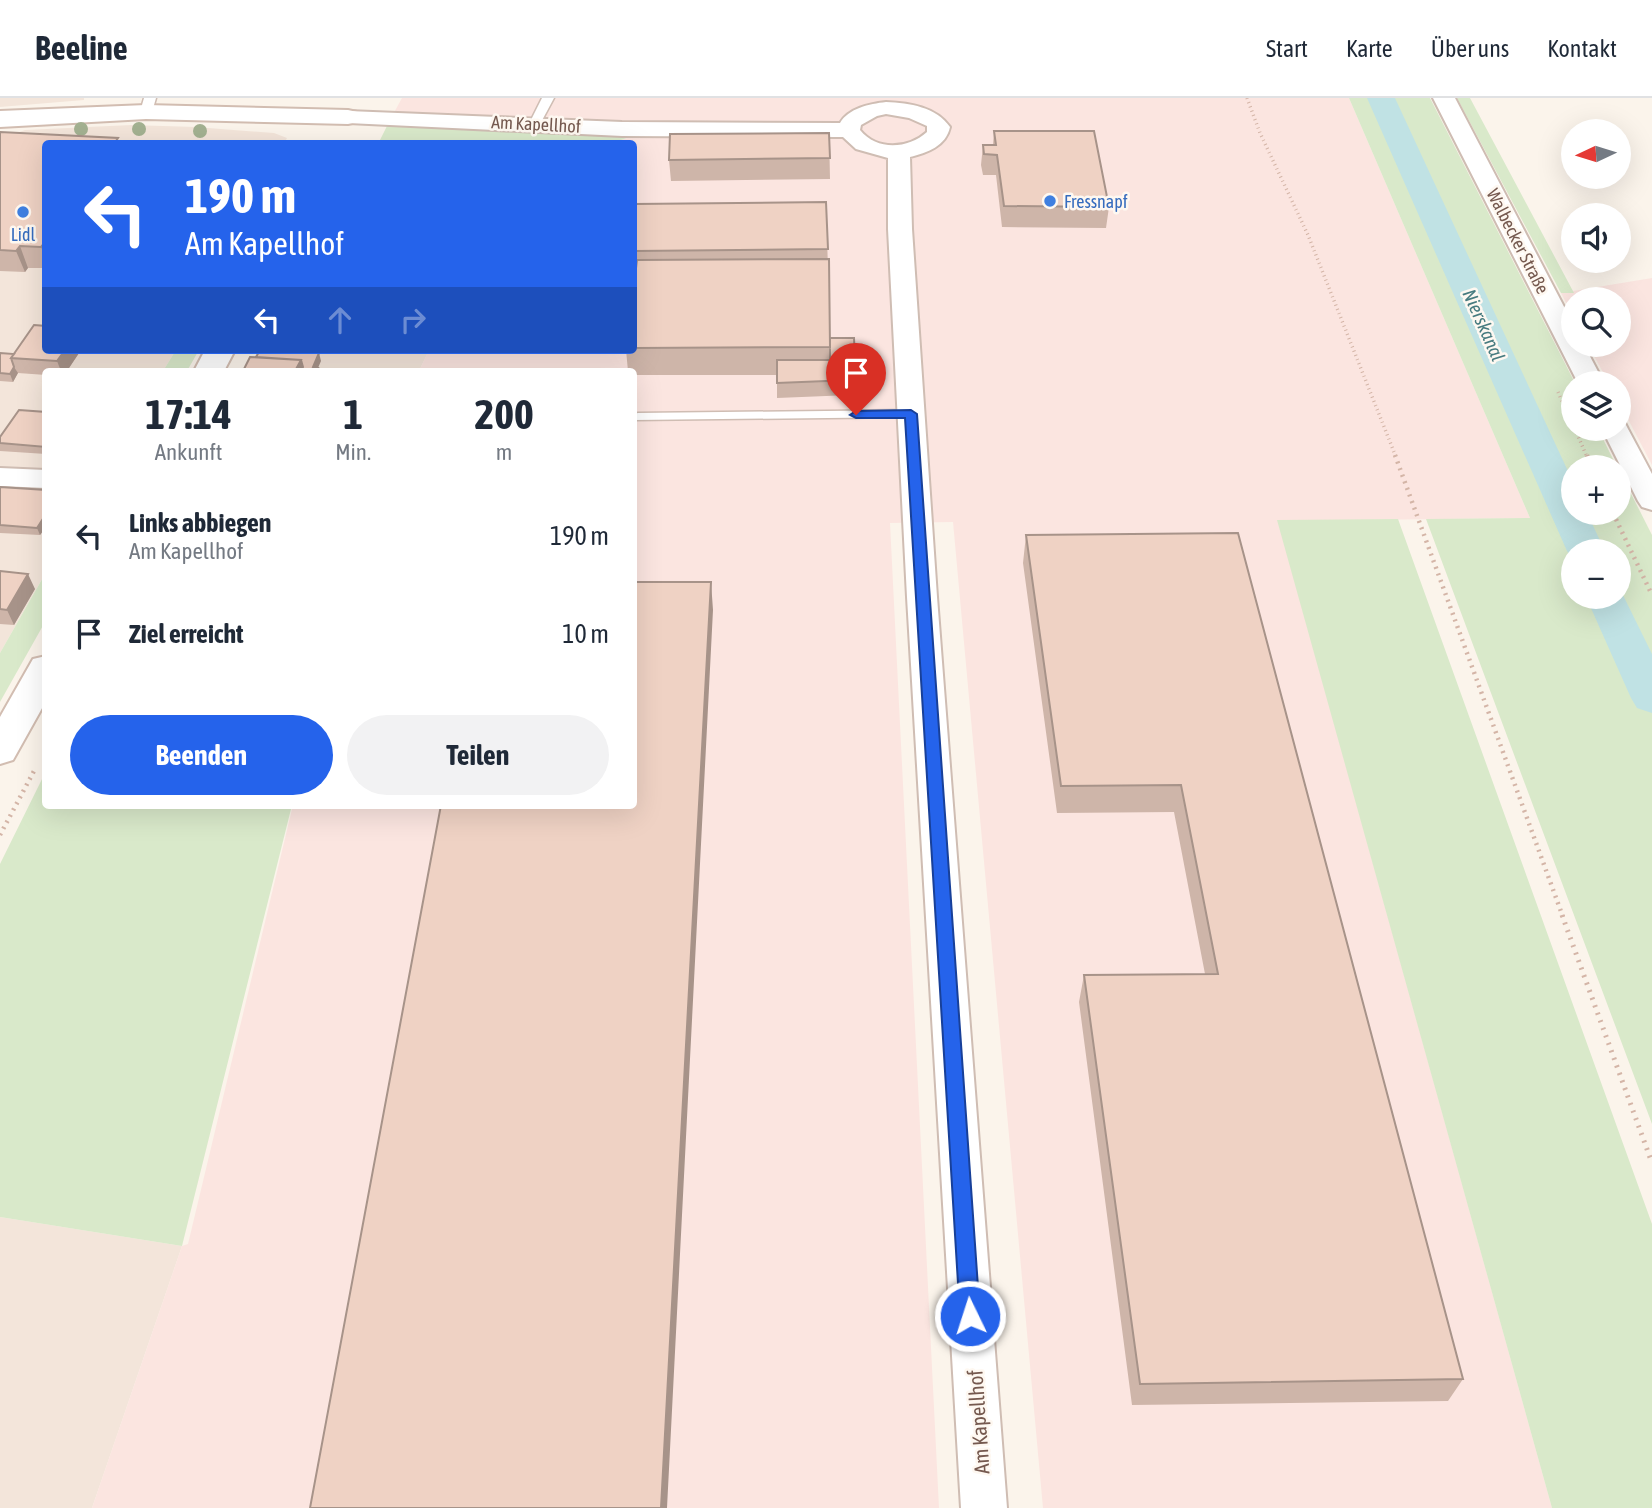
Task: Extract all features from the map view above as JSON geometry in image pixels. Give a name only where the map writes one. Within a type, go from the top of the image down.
[{"type":"street","name":"Walbecker Straße","points":[[1444,98],[1585,371]]},
{"type":"street","points":[[902,103],[929,116],[936,123],[938,131],[927,145],[899,152],[864,146],[853,138],[849,130],[851,122],[859,115],[902,103]]},
{"type":"street","points":[[0,119],[148,105],[354,107],[336,140]]},
{"type":"street","name":"Am Kapellhof","points":[[354,107],[535,124],[662,129],[849,130]]},
{"type":"street","name":"Am Kapellhof","points":[[899,152],[900,229],[911,414],[984,1508]]},
{"type":"street","points":[[1621,441],[1652,501]]},
{"type":"street","points":[[0,477],[42,479]]},
{"type":"street","points":[[0,750],[42,675]]},
{"type":"lane","points":[[535,124],[548,98]]},
{"type":"lane","points":[[638,417],[911,414]]},
{"type":"path","points":[[1247,98],[1260,133],[1308,235],[1378,408],[1652,1163]]},
{"type":"path","points":[[1619,525],[1652,595]]},
{"type":"path","points":[[0,835],[39,762]]},
{"type":"shaded area","points":[[0,98],[84,98],[84,100],[0,107]]},
{"type":"shaded area","points":[[402,98],[1349,98],[1530,518],[1278,521],[1552,1508],[1043,1508],[953,522],[890,523],[939,1508],[92,1508],[182,1246],[188,1244],[292,809],[637,809],[637,368],[420,368],[427,354],[637,354],[637,140],[621,140],[648,130],[391,118]]},
{"type":"shaded area","points":[[131,125],[274,133],[287,138],[42,140],[42,354],[174,354],[165,368],[42,368],[42,579],[0,653],[0,139],[25,130]]},
{"type":"shaded area","points":[[1652,278],[1652,465],[1631,425],[1631,371],[1602,371],[1595,357],[1631,357],[1631,287],[1597,287]]},
{"type":"shaded area","points":[[262,354],[427,354],[420,368],[255,368]]},
{"type":"shaded area","points":[[0,1217],[182,1246],[92,1508],[0,1508]]},
{"type":"green space","points":[[1349,98],[1430,98],[1569,371],[1561,371],[1561,441],[1604,441],[1611,455],[1561,455],[1561,525],[1631,525],[1631,494],[1652,535],[1652,1124],[1426,519],[1530,518]]},
{"type":"green space","points":[[1457,98],[1470,98],[1561,269],[1571,287],[1561,287],[1561,293]]},
{"type":"green space","points":[[391,118],[651,129],[621,140],[380,140]]},
{"type":"green space","points":[[174,354],[197,354],[189,368],[165,368]]},
{"type":"green space","points":[[1398,519],[1652,1224],[1652,1508],[1552,1508],[1277,520]]},
{"type":"green space","points":[[42,579],[42,627],[0,702],[0,653]]},
{"type":"green space","points":[[42,779],[42,809],[291,809],[182,1246],[0,1217],[0,864]]},
{"type":"building","name":"Fressnapf","points":[[994,131],[1094,131],[1109,207],[1004,206],[997,155],[984,154],[983,145],[996,145]]},
{"type":"building","name":"Lidl","points":[[0,132],[118,138],[42,140],[42,246],[20,246],[16,251],[0,250]]},
{"type":"building","points":[[829,133],[830,158],[669,160],[670,134]]},
{"type":"building","points":[[826,202],[828,249],[637,251],[637,204]]},
{"type":"building","points":[[829,259],[830,347],[637,348],[637,260]]},
{"type":"building","points":[[34,325],[42,326],[42,354],[62,354],[57,361],[11,358]]},
{"type":"building","points":[[830,338],[854,338],[855,360],[850,360],[851,380],[777,383],[777,360],[830,360]]},
{"type":"building","points":[[0,353],[14,354],[11,358],[14,367],[10,374],[0,373]]},
{"type":"building","points":[[258,354],[319,354],[313,367],[318,368],[302,368],[301,360],[256,357]]},
{"type":"building","points":[[250,357],[301,360],[297,368],[244,368]]},
{"type":"building","points":[[19,410],[42,412],[42,447],[0,443],[0,437]]},
{"type":"building","points":[[0,487],[42,490],[42,520],[37,528],[0,525]]},
{"type":"building","points":[[1238,533],[1463,1379],[1140,1384],[1084,975],[1218,974],[1181,785],[1061,786],[1026,535]]},
{"type":"building","points":[[0,571],[28,574],[7,610],[0,609]]},
{"type":"building","points":[[637,582],[711,582],[661,1508],[310,1508],[440,809],[637,809]]},
{"type":"waterway","name":"Nierskanal","points":[[1381,98],[1581,539]]},
{"type":"waterway","name":"Nierskanal","points":[[1611,609],[1652,698]]},
{"type":"place","name":"Fressnapf","points":[[1050,201]]},
{"type":"place","name":"Lidl","points":[[23,212]]},
{"type":"route","points":[[856,415],[911,414],[970,1316]]}]
